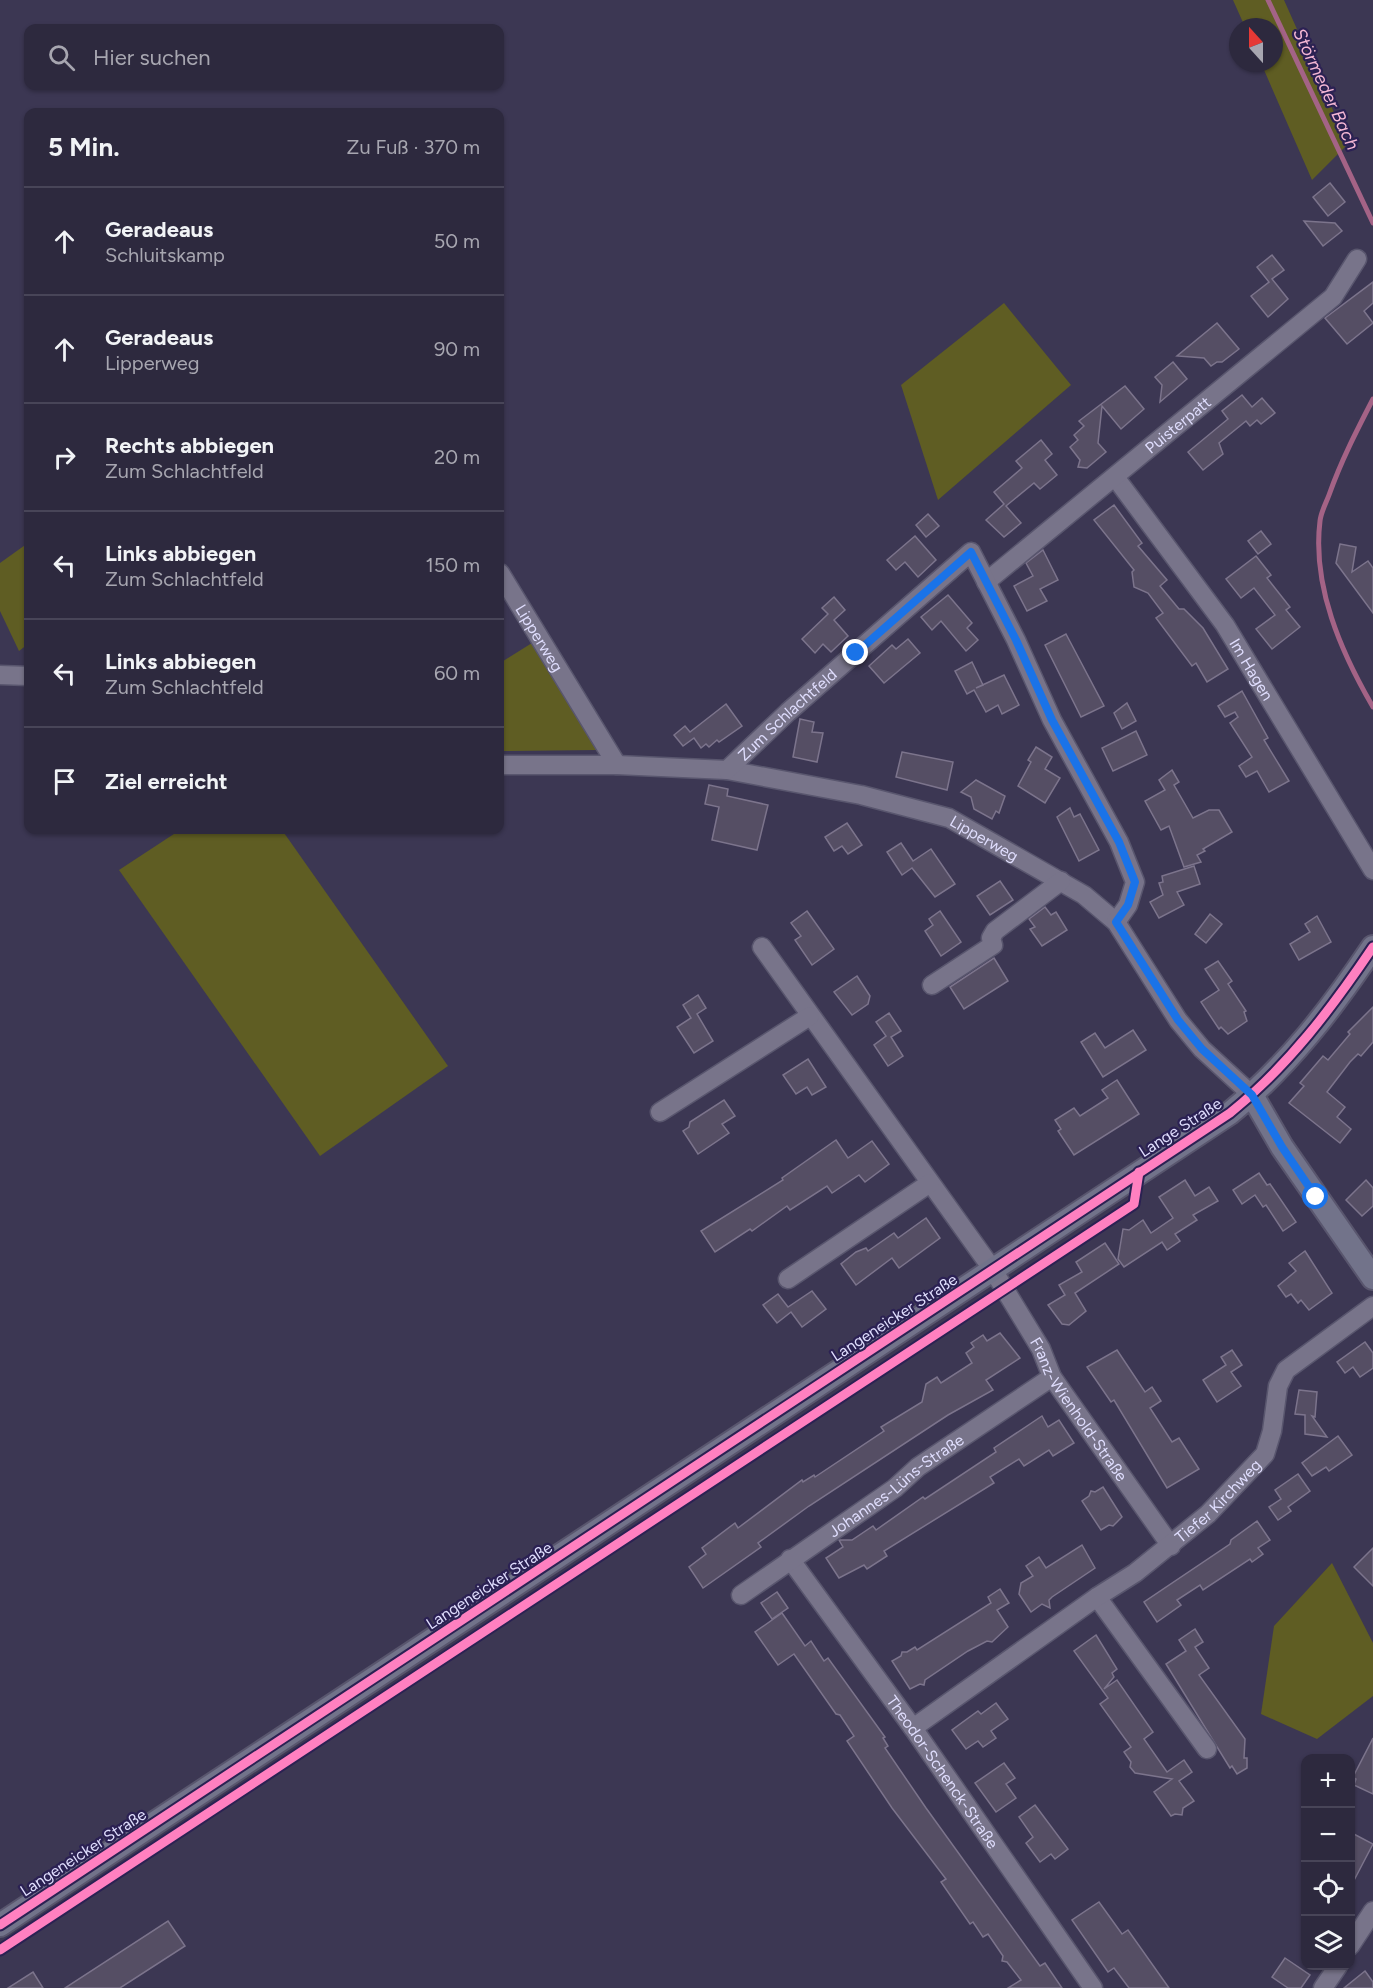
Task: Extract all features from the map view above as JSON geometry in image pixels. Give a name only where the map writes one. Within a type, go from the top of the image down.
[{"type":"main road","name":"Lange Straße","points":[[993,1270],[1202,1132],[1252,1095],[1302,1043],[1373,947]]},
{"type":"main road","points":[[1252,1095],[1282,1147],[1373,1278]]},
{"type":"main road","name":"Langeneicker Straße","points":[[0,1925],[993,1270]]},
{"type":"street","name":"Puisterpatt","points":[[986,582],[1333,297],[1357,259]]},
{"type":"street","name":"Im Hagen","points":[[1115,477],[1225,625],[1373,870]]},
{"type":"street","name":"Zum Schlachtfeld","points":[[727,770],[788,712],[971,552],[1052,720],[1119,842],[1135,882],[1128,905],[1116,922]]},
{"type":"street","name":"Lipperweg","points":[[504,580],[616,765]]},
{"type":"street","points":[[0,675],[24,676]]},
{"type":"street","name":"Lipperweg","points":[[504,765],[616,765],[727,770],[861,795],[949,818],[1084,895],[1116,922],[1178,1020],[1202,1049],[1252,1095]]},
{"type":"street","points":[[932,985],[993,945],[991,938],[995,931],[1061,881]]},
{"type":"street","name":"Franz-Wienhold-Straße","points":[[762,947],[993,1270],[1041,1349],[1053,1377],[1171,1546]]},
{"type":"street","points":[[660,1112],[810,1016]]},
{"type":"street","points":[[788,1279],[930,1183]]},
{"type":"street","name":"Tiefer Kirchweg","points":[[913,1728],[1171,1546],[1208,1514],[1265,1454],[1272,1431],[1278,1386],[1286,1370],[1373,1306]]},
{"type":"street","name":"Johannes-Lüns-Straße","points":[[741,1595],[895,1488],[918,1467],[1053,1377]]},
{"type":"street","name":"Theodor-Schenck-Straße","points":[[790,1559],[913,1728],[1093,1988]]},
{"type":"street","points":[[1097,1597],[1207,1749]]},
{"type":"street","points":[[1355,1938],[1373,1911]]},
{"type":"street","points":[[1323,1988],[1335,1970]]},
{"type":"shaded area","points":[[1233,0],[1284,0],[1348,144],[1312,180],[1265,72],[1283,72],[1283,18],[1241,18]]},
{"type":"shaded area","points":[[1004,303],[1071,385],[938,500],[901,385]]},
{"type":"shaded area","points":[[24,546],[24,647],[19,651],[0,611],[0,563]]},
{"type":"shaded area","points":[[532,643],[597,750],[504,751],[504,660]]},
{"type":"shaded area","points":[[174,834],[285,834],[448,1066],[320,1156],[119,870]]},
{"type":"shaded area","points":[[1332,1563],[1373,1643],[1373,1696],[1317,1739],[1261,1714],[1274,1626]]},
{"type":"building","points":[[1330,183],[1345,202],[1328,216],[1313,197]]},
{"type":"building","points":[[1304,221],[1335,223],[1342,231],[1323,246]]},
{"type":"building","points":[[1272,255],[1284,270],[1272,279],[1288,299],[1268,317],[1251,296],[1269,282],[1257,267]]},
{"type":"building","points":[[1373,282],[1373,303],[1364,311],[1373,323],[1347,344],[1325,318]]},
{"type":"building","points":[[1217,323],[1239,349],[1222,362],[1211,366],[1204,358],[1177,356]]},
{"type":"building","points":[[1173,362],[1187,379],[1160,402],[1162,385],[1155,377]]},
{"type":"building","points":[[1125,386],[1144,409],[1121,429],[1102,406],[1098,443],[1106,452],[1087,468],[1078,467],[1080,460],[1070,447],[1078,440],[1074,435],[1084,426],[1079,421]]},
{"type":"building","points":[[1242,395],[1252,407],[1262,398],[1275,413],[1261,424],[1257,420],[1250,426],[1246,421],[1219,443],[1223,454],[1203,470],[1188,452],[1228,419],[1222,411]]},
{"type":"building","points":[[1041,440],[1052,454],[1045,460],[1057,475],[1040,489],[1034,483],[1006,506],[1021,523],[1004,537],[986,520],[1004,504],[994,492],[1022,468],[1016,461]]},
{"type":"building","points":[[1114,505],[1142,543],[1138,546],[1167,580],[1160,586],[1179,609],[1184,609],[1203,628],[1228,669],[1207,682],[1196,663],[1192,666],[1156,618],[1163,613],[1148,593],[1134,587],[1132,572],[1134,570],[1094,520]]},
{"type":"building","points":[[928,514],[939,526],[926,537],[916,525]]},
{"type":"building","points":[[1261,531],[1271,544],[1258,554],[1248,541]]},
{"type":"building","points":[[915,536],[936,560],[918,577],[905,562],[896,570],[887,560]]},
{"type":"building","points":[[1340,544],[1356,547],[1352,572],[1368,561],[1373,568],[1373,613],[1336,563]]},
{"type":"building","points":[[1043,550],[1058,580],[1040,589],[1047,601],[1027,611],[1014,586],[1033,576],[1026,563]]},
{"type":"building","points":[[1256,556],[1271,575],[1267,578],[1290,607],[1286,610],[1300,627],[1272,649],[1256,629],[1275,615],[1254,588],[1241,598],[1226,579]]},
{"type":"building","points":[[948,595],[972,623],[967,628],[978,640],[966,651],[941,621],[932,630],[921,617]]},
{"type":"building","points":[[834,597],[845,610],[834,620],[848,636],[831,652],[823,644],[815,653],[802,639],[828,614],[822,608]]},
{"type":"building","points":[[1066,634],[1104,706],[1081,717],[1045,645]]},
{"type":"building","points":[[908,639],[920,653],[884,683],[869,666],[892,645],[896,649]]},
{"type":"building","points":[[972,662],[983,685],[1004,675],[1019,705],[1002,714],[998,705],[986,712],[974,690],[967,694],[955,671]]},
{"type":"building","points":[[1242,691],[1268,738],[1264,740],[1289,781],[1269,792],[1257,771],[1246,777],[1239,766],[1252,757],[1230,723],[1238,717],[1235,712],[1225,717],[1218,706]]},
{"type":"building","points":[[1127,703],[1136,721],[1122,729],[1114,713]]},
{"type":"building","points":[[726,704],[742,726],[719,742],[717,740],[709,747],[706,744],[701,748],[694,738],[683,746],[674,735],[685,726],[690,732]]},
{"type":"building","points":[[800,719],[814,722],[812,732],[823,733],[817,762],[793,757]]},
{"type":"building","points":[[1136,731],[1147,755],[1113,771],[1102,748]]},
{"type":"building","points":[[1036,747],[1052,757],[1045,769],[1060,778],[1045,803],[1018,786],[1031,762],[1028,760]]},
{"type":"building","points":[[902,752],[953,762],[947,790],[896,777]]},
{"type":"building","points":[[1172,770],[1179,782],[1174,785],[1193,818],[1209,810],[1219,810],[1232,832],[1203,849],[1205,851],[1197,855],[1201,862],[1184,867],[1169,826],[1161,830],[1145,801],[1165,790],[1159,780]]},
{"type":"building","points":[[976,780],[1005,796],[999,813],[996,811],[992,819],[974,809],[971,797],[961,792]]},
{"type":"building","points":[[709,785],[728,789],[727,796],[768,805],[757,850],[712,840],[719,807],[705,804]]},
{"type":"building","points":[[1070,808],[1074,817],[1080,814],[1099,850],[1079,861],[1057,817]]},
{"type":"building","points":[[847,823],[862,845],[848,854],[842,846],[834,851],[825,837]]},
{"type":"building","points":[[901,843],[913,861],[931,849],[955,884],[935,897],[912,868],[902,875],[887,852]]},
{"type":"building","points":[[1194,866],[1200,884],[1177,892],[1184,905],[1159,918],[1150,902],[1163,895],[1159,883],[1163,882],[1162,876]]},
{"type":"building","points":[[1000,881],[1013,900],[990,915],[977,896]]},
{"type":"building","points":[[1045,907],[1051,915],[1056,912],[1067,930],[1042,946],[1030,929],[1035,927],[1029,919]]},
{"type":"building","points":[[807,911],[834,949],[812,965],[795,940],[801,936],[791,923]]},
{"type":"building","points":[[940,911],[961,942],[941,956],[925,931],[933,925],[929,919]]},
{"type":"building","points":[[1210,914],[1222,924],[1206,943],[1195,934]]},
{"type":"building","points":[[1317,916],[1331,942],[1299,960],[1290,944],[1310,932],[1305,924]]},
{"type":"building","points":[[994,958],[1008,981],[964,1009],[950,987]]},
{"type":"building","points":[[1218,961],[1232,981],[1228,984],[1246,1011],[1244,1012],[1247,1021],[1228,1034],[1221,1027],[1219,1029],[1201,1002],[1219,990],[1205,969]]},
{"type":"building","points":[[857,976],[870,996],[868,1004],[852,1015],[834,992]]},
{"type":"building","points":[[698,995],[706,1008],[697,1014],[713,1041],[694,1053],[677,1027],[691,1018],[683,1005]]},
{"type":"building","points":[[1373,1007],[1373,1042],[1361,1056],[1358,1054],[1350,1062],[1327,1092],[1345,1107],[1337,1117],[1351,1129],[1340,1143],[1289,1103],[1304,1086],[1300,1083],[1323,1056],[1328,1060],[1350,1034],[1348,1032]]},
{"type":"building","points":[[889,1013],[901,1031],[891,1037],[903,1056],[888,1066],[874,1045],[886,1036],[876,1022]]},
{"type":"building","points":[[1133,1030],[1146,1050],[1103,1077],[1081,1042],[1095,1033],[1105,1048]]},
{"type":"building","points":[[808,1059],[826,1087],[812,1095],[807,1087],[796,1094],[783,1075]]},
{"type":"building","points":[[1117,1080],[1139,1114],[1074,1155],[1058,1131],[1061,1129],[1055,1120],[1074,1108],[1080,1116],[1108,1098],[1102,1090]]},
{"type":"building","points":[[724,1100],[735,1116],[722,1124],[729,1133],[698,1154],[683,1131],[689,1127],[690,1122]]},
{"type":"building","points":[[836,1140],[848,1158],[872,1141],[889,1164],[865,1182],[859,1175],[832,1193],[827,1186],[790,1210],[787,1206],[752,1231],[750,1229],[715,1252],[701,1231],[783,1180],[782,1178]]},
{"type":"building","points":[[1259,1173],[1267,1185],[1270,1184],[1296,1222],[1283,1231],[1266,1205],[1263,1207],[1255,1195],[1242,1204],[1233,1190]]},
{"type":"building","points":[[1185,1180],[1195,1196],[1209,1187],[1218,1201],[1193,1215],[1197,1220],[1175,1234],[1180,1241],[1167,1250],[1162,1242],[1124,1267],[1118,1259],[1123,1229],[1129,1230],[1143,1220],[1151,1233],[1173,1218],[1159,1197]]},
{"type":"building","points":[[1366,1180],[1373,1188],[1373,1206],[1362,1216],[1346,1200]]},
{"type":"building","points":[[926,1218],[940,1238],[899,1268],[892,1258],[856,1285],[841,1264],[856,1252],[866,1248],[868,1251],[894,1233],[898,1238]]},
{"type":"building","points":[[1105,1243],[1119,1264],[1075,1293],[1086,1311],[1069,1325],[1062,1324],[1048,1305],[1065,1295],[1059,1285],[1082,1272],[1076,1262]]},
{"type":"building","points":[[1305,1251],[1332,1293],[1309,1310],[1301,1300],[1298,1303],[1291,1294],[1286,1297],[1278,1286],[1296,1271],[1289,1263]]},
{"type":"building","points":[[812,1291],[826,1309],[802,1327],[791,1312],[777,1323],[763,1305],[778,1294],[788,1307]]},
{"type":"building","points":[[1000,1333],[1020,1358],[986,1380],[993,1390],[948,1415],[809,1506],[758,1543],[761,1547],[703,1588],[689,1567],[706,1554],[702,1548],[735,1523],[738,1528],[802,1480],[803,1482],[814,1475],[815,1477],[884,1431],[881,1427],[922,1402],[926,1384],[937,1377],[941,1383],[972,1363],[966,1353],[974,1347],[971,1343],[983,1335],[987,1341]]},
{"type":"building","points":[[1365,1342],[1373,1353],[1373,1368],[1360,1377],[1353,1367],[1345,1373],[1337,1362]]},
{"type":"building","points":[[1117,1350],[1145,1392],[1152,1387],[1161,1401],[1150,1408],[1172,1442],[1179,1438],[1199,1469],[1167,1488],[1114,1400],[1111,1402],[1087,1367]]},
{"type":"building","points":[[1232,1350],[1242,1365],[1231,1372],[1241,1386],[1217,1402],[1203,1380],[1226,1365],[1221,1357]]},
{"type":"building","points":[[1299,1390],[1317,1392],[1315,1417],[1312,1416],[1327,1437],[1305,1434],[1305,1415],[1295,1414]]},
{"type":"building","points":[[1042,1416],[1048,1427],[1059,1420],[1074,1443],[1053,1456],[1049,1450],[1024,1466],[1019,1459],[990,1477],[994,1483],[884,1551],[887,1556],[867,1569],[864,1565],[839,1578],[826,1558],[843,1547],[839,1540],[852,1540],[873,1526],[876,1530],[923,1497],[925,1499],[996,1452],[994,1448]]},
{"type":"building","points":[[1338,1436],[1352,1455],[1329,1471],[1326,1467],[1312,1476],[1302,1463]]},
{"type":"building","points":[[1298,1474],[1310,1491],[1288,1507],[1291,1511],[1278,1520],[1269,1507],[1281,1499],[1275,1490]]},
{"type":"building","points":[[1103,1487],[1122,1517],[1113,1526],[1109,1525],[1101,1530],[1082,1501],[1089,1496],[1091,1491],[1095,1492]]},
{"type":"building","points":[[1257,1521],[1270,1540],[1258,1548],[1263,1554],[1252,1562],[1250,1559],[1203,1590],[1200,1585],[1177,1600],[1181,1605],[1157,1622],[1144,1602],[1230,1544],[1231,1540]]},
{"type":"building","points":[[1082,1545],[1095,1568],[1052,1597],[1049,1600],[1050,1608],[1042,1604],[1031,1612],[1019,1594],[1021,1583],[1033,1576],[1026,1566],[1039,1557],[1046,1568]]},
{"type":"building","points":[[1373,1548],[1373,1586],[1354,1567]]},
{"type":"building","points":[[1000,1589],[1009,1603],[997,1610],[1008,1627],[992,1642],[987,1641],[968,1651],[925,1680],[924,1685],[920,1684],[910,1689],[892,1661],[901,1656],[902,1652],[915,1647],[917,1650],[991,1603],[988,1597]]},
{"type":"building","points":[[777,1592],[788,1608],[772,1619],[761,1603]]},
{"type":"building","points":[[782,1613],[805,1646],[811,1641],[824,1661],[828,1658],[885,1737],[883,1738],[888,1746],[885,1748],[926,1808],[1040,1966],[1045,1963],[1062,1988],[1008,1988],[1021,1980],[1007,1962],[1002,1961],[1003,1956],[988,1934],[983,1937],[973,1922],[970,1924],[941,1882],[946,1879],[892,1808],[847,1741],[854,1736],[840,1715],[836,1714],[794,1654],[778,1665],[755,1632]]},
{"type":"building","points":[[1195,1629],[1203,1642],[1195,1647],[1209,1668],[1199,1675],[1245,1739],[1244,1758],[1247,1758],[1247,1768],[1237,1774],[1232,1766],[1230,1768],[1166,1664],[1186,1651],[1179,1640]]},
{"type":"building","points":[[1096,1635],[1117,1669],[1112,1673],[1114,1677],[1104,1689],[1117,1680],[1153,1732],[1144,1739],[1167,1772],[1184,1760],[1192,1772],[1179,1781],[1194,1801],[1183,1808],[1182,1815],[1171,1816],[1154,1792],[1172,1779],[1135,1773],[1130,1767],[1131,1762],[1124,1752],[1131,1747],[1100,1704],[1108,1698],[1074,1651]]},
{"type":"building","points":[[996,1703],[1008,1719],[991,1731],[996,1738],[983,1747],[978,1741],[966,1749],[952,1730],[978,1711],[981,1714]]},
{"type":"building","points":[[1373,1738],[1373,1794],[1355,1785],[1355,1773]]},
{"type":"building","points":[[1004,1763],[1015,1778],[1006,1784],[1016,1798],[996,1812],[975,1783]]},
{"type":"building","points":[[1035,1805],[1068,1849],[1055,1859],[1051,1854],[1040,1862],[1026,1843],[1033,1837],[1019,1817]]},
{"type":"building","points":[[1355,1835],[1373,1844],[1355,1878]]},
{"type":"building","points":[[1099,1902],[1122,1934],[1128,1930],[1169,1988],[1129,1988],[1114,1968],[1108,1972],[1072,1920]]},
{"type":"building","points":[[168,1921],[185,1946],[120,1988],[65,1988]]},
{"type":"building","points":[[1285,1958],[1310,1975],[1301,1988],[1288,1988],[1272,1977]]},
{"type":"building","points":[[1365,1971],[1373,1982],[1373,1988],[1344,1988]]},
{"type":"building","points":[[33,1972],[43,1988],[8,1988]]},
{"type":"waterway","name":"Störmeder Bach","points":[[1268,0],[1373,223]]},
{"type":"waterway","name":"Störmeder Bach","points":[[1373,399],[1344,458],[1322,511],[1319,545],[1320,570],[1332,618],[1350,664],[1373,707]]},
{"type":"cycle path","points":[[0,1925],[1230,1113],[1290,1056],[1342,992],[1373,947]]},
{"type":"cycle path","points":[[0,1950],[1134,1204],[1139,1172]]},
{"type":"route","points":[[856,653],[971,552],[1016,640],[1052,720],[1119,842],[1135,882],[1134,893],[1116,922],[1178,1020],[1202,1049],[1252,1095],[1282,1147],[1316,1197]]}]
